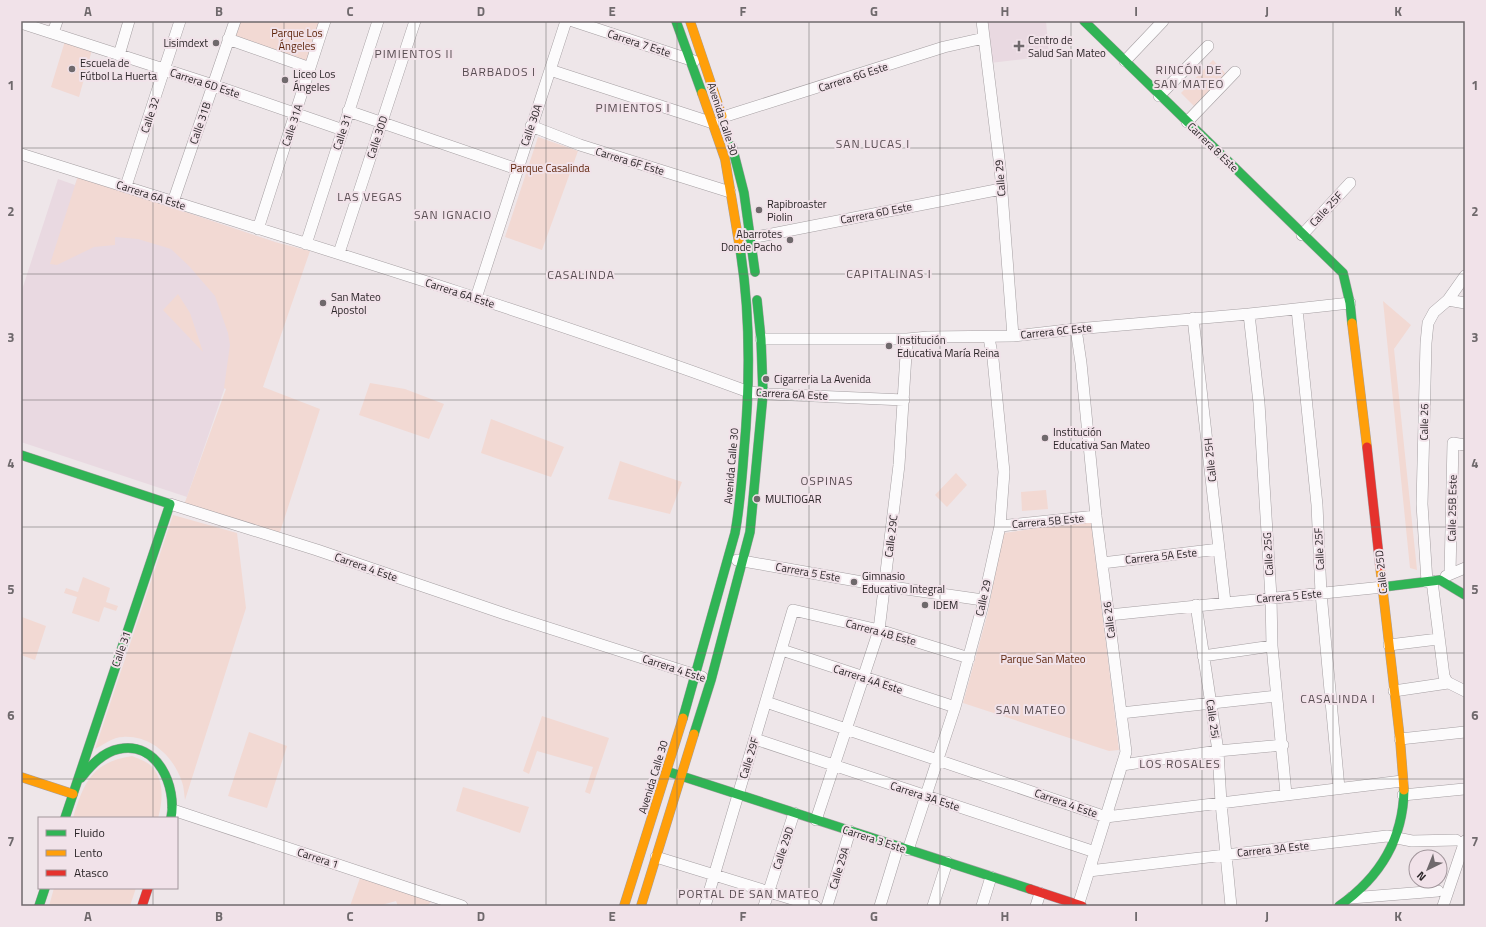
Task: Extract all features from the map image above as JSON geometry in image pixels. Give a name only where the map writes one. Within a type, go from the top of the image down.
[{"type":"main road","name":"Avenida Calle 30","points":[[676,21],[690,60],[720,122]]},
{"type":"main road","name":"Avenida Calle 30","points":[[624,906],[696,675],[728,558],[739,511],[749,392],[750,354],[743,266],[720,122],[690,21]]},
{"type":"main road","name":"Carrera 8 Este","points":[[1091,23],[1159,96],[1342,272]]},
{"type":"main road","name":"Avenida Calle 30","points":[[641,906],[711,680],[743,561],[752,515],[763,394],[762,339],[751,238],[742,182],[729,139]]},
{"type":"main road","name":"Calle 25D","points":[[1342,272],[1350,303],[1400,739],[1403,795],[1403,806],[1397,839],[1381,869],[1351,898]]},
{"type":"main road","name":"Carrera 4 Este","points":[[21,455],[170,504]]},
{"type":"main road","name":"Calle 31","points":[[72,794],[170,504]]},
{"type":"main road","name":"Carrera 5 Este","points":[[1382,587],[1433,581]]},
{"type":"main road","points":[[1433,581],[1465,595]]},
{"type":"main road","points":[[65,817],[72,794],[82,777],[96,761],[105,755],[121,749],[135,750],[151,757],[162,768],[170,783],[173,797],[172,814]]},
{"type":"main road","name":"Carrera 3 Este","points":[[667,771],[1079,906]]},
{"type":"main road","points":[[21,777],[72,794]]},
{"type":"main road","points":[[39,906],[45,889]]},
{"type":"main road","points":[[142,906],[148,889]]},
{"type":"main road","points":[[1339,906],[1351,898]]},
{"type":"street","points":[[53,33],[58,21]]},
{"type":"street","points":[[119,55],[129,21]]},
{"type":"street","name":"Calle 32","points":[[126,186],[180,21]]},
{"type":"street","name":"Calle 31B","points":[[173,202],[235,21]]},
{"type":"street","name":"Calle 31A","points":[[258,229],[325,21]]},
{"type":"street","name":"Calle 31","points":[[306,244],[378,21]]},
{"type":"street","name":"Calle 30D","points":[[338,253],[415,21]]},
{"type":"street","name":"Calle 30A","points":[[476,298],[566,21]]},
{"type":"street","name":"Carrera 7 Este","points":[[573,21],[704,64]]},
{"type":"street","name":"Calle 29","points":[[982,21],[1001,189],[1013,336]]},
{"type":"street","points":[[1125,61],[1163,21]]},
{"type":"street","name":"Carrera 6D Este","points":[[21,22],[213,85],[343,130]]},
{"type":"street","name":"Carrera 6G Este","points":[[720,122],[944,47],[984,38]]},
{"type":"street","points":[[228,40],[310,68]]},
{"type":"street","points":[[1159,96],[1208,46]]},
{"type":"street","points":[[550,70],[720,122]]},
{"type":"street","points":[[1187,122],[1235,72]]},
{"type":"street","points":[[348,112],[382,122],[517,169]]},
{"type":"street","name":"Carrera 6F Este","points":[[531,126],[580,145],[730,192]]},
{"type":"street","name":"Carrera 6A Este","points":[[21,154],[338,253],[614,343],[749,392],[763,394],[904,400]]},
{"type":"street","name":"Calle 25F","points":[[1302,235],[1350,183]]},
{"type":"street","name":"Carrera 6D Este","points":[[751,238],[1001,189]]},
{"type":"street","name":"Calle 26","points":[[1433,581],[1422,504],[1426,343],[1428,323],[1434,312],[1448,300],[1465,276]]},
{"type":"street","points":[[1448,300],[1465,303]]},
{"type":"street","name":"Carrera 6C Este","points":[[762,339],[907,339],[928,337],[989,338],[1249,314],[1350,303]]},
{"type":"street","name":"Calle 25F","points":[[1297,309],[1317,505],[1321,592],[1339,788]]},
{"type":"street","name":"Calle 25G","points":[[1249,314],[1259,403],[1271,597],[1272,646],[1276,696],[1283,744],[1286,794]]},
{"type":"street","name":"Calle 25H","points":[[1193,318],[1225,602]]},
{"type":"street","name":"Calle 26","points":[[1076,329],[1081,363],[1096,516],[1126,752],[1079,906]]},
{"type":"street","name":"Calle 29","points":[[880,906],[926,796],[955,707],[969,658],[1000,526],[1004,472],[993,359],[989,338]]},
{"type":"street","name":"Calle 29C","points":[[816,820],[880,630],[899,464],[907,339]]},
{"type":"street","name":"Calle 25B Este","points":[[1450,573],[1453,443],[1465,445]]},
{"type":"street","name":"Carrera 4 Este","points":[[170,504],[317,550],[513,617],[711,680]]},
{"type":"street","name":"Carrera 5B Este","points":[[1000,526],[1096,516]]},
{"type":"street","name":"Carrera 5A Este","points":[[1102,563],[1219,549]]},
{"type":"street","name":"Carrera 5 Este","points":[[728,558],[885,586],[983,600]]},
{"type":"street","points":[[1446,679],[1438,639],[1433,581],[1465,568]]},
{"type":"street","name":"Carrera 5 Este","points":[[1109,614],[1196,604],[1382,587]]},
{"type":"street","name":"Calle 25i","points":[[1196,604],[1218,751],[1221,803],[1231,906]]},
{"type":"street","name":"Carrera 4B Este","points":[[793,610],[880,630],[969,658]]},
{"type":"street","name":"Calle 29F","points":[[705,906],[793,610]]},
{"type":"street","points":[[1389,645],[1438,639]]},
{"type":"street","points":[[1203,656],[1272,646]]},
{"type":"street","name":"Carrera 4A Este","points":[[782,650],[955,707]]},
{"type":"street","points":[[1394,691],[1446,679],[1465,691]]},
{"type":"street","points":[[1121,713],[1276,696]]},
{"type":"street","name":"Carrera 4 Este","points":[[766,702],[1106,817],[1402,781]]},
{"type":"street","points":[[1400,739],[1465,732]]},
{"type":"street","name":"Carrera 3A Este","points":[[755,739],[1095,852]]},
{"type":"street","points":[[1122,765],[1218,751],[1283,744]]},
{"type":"street","points":[[1403,795],[1464,789]]},
{"type":"street","name":"Calle 29D","points":[[764,906],[794,813]]},
{"type":"street","name":"Carrera 1","points":[[172,814],[462,906]]},
{"type":"street","name":"Calle 29A","points":[[827,906],[850,831]]},
{"type":"street","name":"Carrera 3A Este","points":[[1089,871],[1387,836],[1412,841],[1461,840]]},
{"type":"street","points":[[1443,906],[1461,840]]},
{"type":"street","points":[[656,856],[815,906]]},
{"type":"street","points":[[934,906],[947,862]]},
{"type":"street","points":[[982,906],[991,877]]},
{"type":"street","points":[[1351,898],[1384,901],[1438,891]]},
{"type":"street","points":[[1036,906],[1040,893]]},
{"type":"shaded area","name":"Centro de Salud San Mateo","points":[[987,21],[1046,21],[1049,56],[990,63]]},
{"type":"shaded area","points":[[78,176],[275,242],[187,497],[21,442],[21,293],[58,179],[75,185]]},
{"type":"green space","name":"Parque Los Ángeles","points":[[239,21],[321,21],[308,62],[233,37]]},
{"type":"green space","name":"Escuela de Fútbol La Huerta","points":[[65,41],[92,50],[79,97],[51,87]]},
{"type":"green space","points":[[1213,60],[1226,74],[1194,106],[1181,93]]},
{"type":"green space","name":"Parque Casalinda","points":[[538,137],[578,151],[542,250],[505,237]]},
{"type":"green space","points":[[78,176],[275,242],[310,251],[263,387],[320,409],[279,535],[184,505],[226,389],[224,388],[230,345],[228,333],[215,296],[189,266],[171,249],[138,239],[115,237],[115,245],[94,247],[57,265],[50,264]]},
{"type":"green space","points":[[178,294],[190,313],[203,352],[163,310]]},
{"type":"green space","points":[[1383,301],[1411,325],[1394,349],[1417,570],[1410,568]]},
{"type":"green space","points":[[370,383],[405,389],[444,404],[429,439],[359,415]]},
{"type":"green space","points":[[491,419],[564,447],[551,477],[481,453]]},
{"type":"green space","points":[[620,461],[682,482],[670,514],[608,499]]},
{"type":"green space","points":[[956,473],[967,485],[947,507],[935,495]]},
{"type":"green space","points":[[1046,490],[1048,509],[1022,511],[1021,492]]},
{"type":"green space","points":[[173,515],[237,533],[246,608],[185,800],[183,784],[173,764],[160,749],[152,744],[133,737],[119,737],[95,749]]},
{"type":"green space","name":"Parque San Mateo","points":[[1091,520],[1119,750],[1109,751],[963,703],[988,612],[999,550],[1004,533]]},
{"type":"green space","points":[[83,577],[110,588],[106,602],[118,606],[116,611],[104,607],[99,622],[72,613],[77,597],[64,593],[66,588],[78,592]]},
{"type":"green space","points":[[22,617],[46,626],[35,660],[21,655]]},
{"type":"green space","points":[[542,716],[609,738],[590,794],[585,792],[593,767],[537,751],[529,774],[523,771]]},
{"type":"green space","points":[[249,732],[287,746],[267,808],[228,796]]},
{"type":"green space","points":[[132,756],[149,764],[154,769],[160,782],[162,797],[158,817],[73,817],[81,794],[92,776],[107,763]]},
{"type":"green space","points":[[463,787],[529,807],[520,833],[456,811]]},
{"type":"green space","points":[[360,878],[432,901],[427,906],[398,906],[396,901],[378,906],[350,906]]},
{"type":"green space","points":[[54,889],[136,889],[130,906],[49,906]]},
{"type":"traffic: fast","points":[[676,21],[702,93]]},
{"type":"traffic: fast","points":[[1084,21],[1343,273],[1350,303],[1352,323]]},
{"type":"traffic: fast","points":[[732,146],[744,193],[755,272]]},
{"type":"traffic: fast","points":[[683,718],[735,533],[740,502],[746,426],[748,375],[748,325],[744,274],[740,249]]},
{"type":"traffic: fast","points":[[694,734],[711,680],[750,532],[763,394],[761,339],[757,300]]},
{"type":"traffic: fast","points":[[21,455],[170,504],[65,817]]},
{"type":"traffic: fast","points":[[1383,587],[1440,580],[1465,595]]},
{"type":"traffic: fast","points":[[81,778],[89,768],[108,753],[119,749],[133,748],[144,752],[154,759],[162,769],[167,780],[171,793],[171,817]]},
{"type":"traffic: fast","points":[[669,772],[1030,889]]},
{"type":"traffic: fast","points":[[1339,906],[1366,883],[1386,857],[1394,842],[1399,826],[1403,808],[1404,790]]},
{"type":"traffic: fast","points":[[39,906],[45,889]]},
{"type":"traffic: slow","points":[[690,21],[722,116]]},
{"type":"traffic: slow","points":[[702,93],[725,159],[740,249]]},
{"type":"traffic: slow","points":[[1352,323],[1367,447]]},
{"type":"traffic: slow","points":[[1380,566],[1400,739],[1404,790]]},
{"type":"traffic: slow","points":[[624,906],[683,718]]},
{"type":"traffic: slow","points":[[641,906],[694,734]]},
{"type":"traffic: slow","points":[[21,777],[73,794]]},
{"type":"traffic: jam","points":[[1367,447],[1380,566]]},
{"type":"traffic: jam","points":[[142,906],[148,889]]},
{"type":"traffic: jam","points":[[1030,889],[1082,906]]},
{"type":"place","name":"Lisimdext","points":[[216,43]]},
{"type":"place","name":"Centro de Salud San Mateo","points":[[1019,46]]},
{"type":"place","name":"Escuela de Fútbol La Huerta","points":[[72,69]]},
{"type":"place","name":"Liceo Los Ángeles","points":[[285,80]]},
{"type":"place","name":"Rapibroaster Piolin","points":[[759,210]]},
{"type":"place","name":"Abarrotes Donde Pacho","points":[[790,240]]},
{"type":"place","name":"San Mateo Apostol","points":[[323,303]]},
{"type":"place","name":"Institución Educativa María Reina","points":[[889,346]]},
{"type":"place","name":"Cigarreria La Avenida","points":[[766,379]]},
{"type":"place","name":"Institución Educativa San Mateo","points":[[1045,438]]},
{"type":"place","name":"MULTIOGAR","points":[[757,499]]},
{"type":"place","name":"Gimnasio Educativo Integral","points":[[854,582]]},
{"type":"place","name":"IDEM","points":[[925,605]]},
{"type":"district","name":"PIMIENTOS II","points":[[414,53]]},
{"type":"district","name":"BARBADOS I","points":[[499,71]]},
{"type":"district","name":"RINCÓN DE SAN MATEO","points":[[1189,76]]},
{"type":"district","name":"PIMIENTOS I","points":[[633,107]]},
{"type":"district","name":"SAN LUCAS I","points":[[873,143]]},
{"type":"district","name":"LAS VEGAS","points":[[370,196]]},
{"type":"district","name":"SAN IGNACIO","points":[[453,214]]},
{"type":"district","name":"CAPITALINAS I","points":[[889,273]]},
{"type":"district","name":"CASALINDA","points":[[581,274]]},
{"type":"district","name":"OSPINAS","points":[[827,480]]},
{"type":"district","name":"CASALINDA I","points":[[1338,698]]},
{"type":"district","name":"SAN MATEO","points":[[1031,709]]},
{"type":"district","name":"LOS ROSALES","points":[[1180,763]]},
{"type":"district","name":"PORTAL DE SAN MATEO","points":[[749,893]]}]
